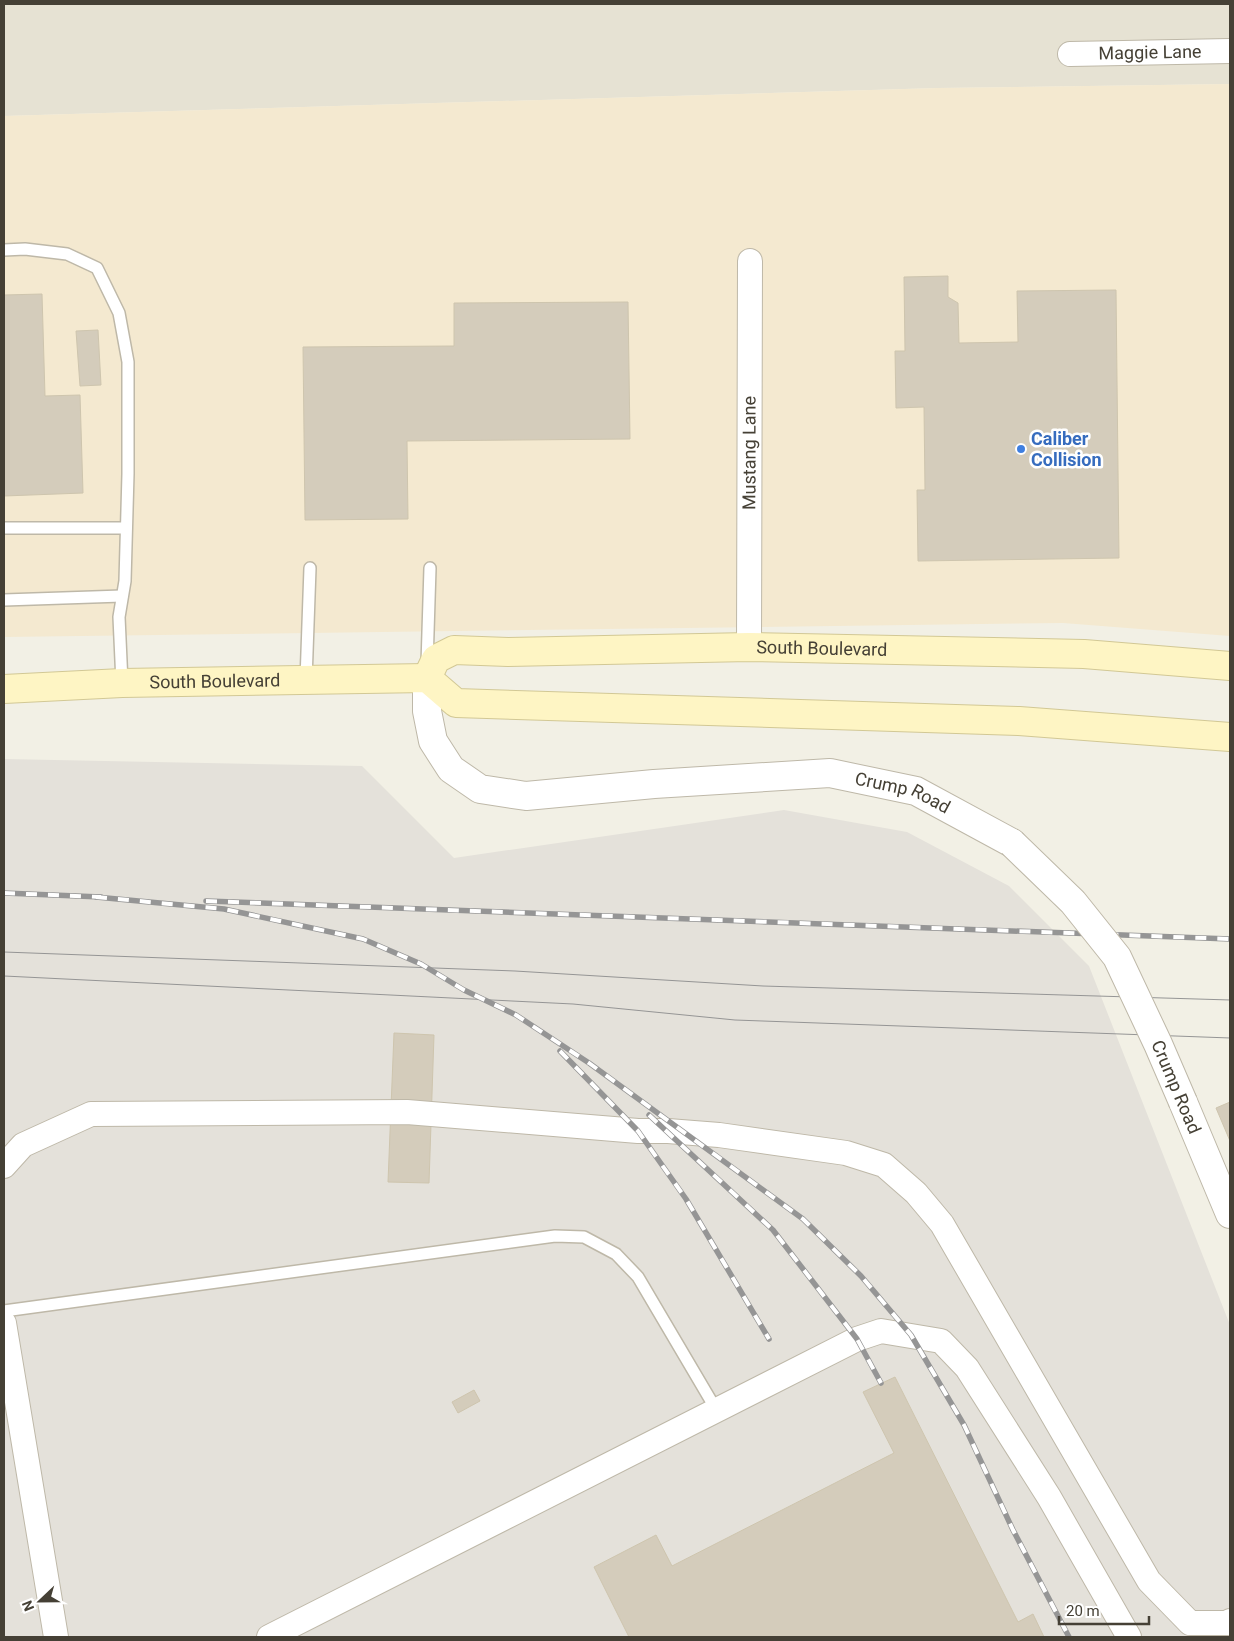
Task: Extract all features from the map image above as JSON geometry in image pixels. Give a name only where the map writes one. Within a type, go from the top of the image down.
[{"type":"main road","name":"South Boulevard","points":[[4,689],[122,683],[427,678],[436,659],[454,650],[508,652],[749,647],[1084,654],[1230,666]]},
{"type":"main road","points":[[427,678],[456,703],[1019,720],[1230,737]]},
{"type":"street","name":"Maggie Lane","points":[[1070,54],[1230,51]]},
{"type":"street","name":"Mustang Lane","points":[[749,647],[750,260]]},
{"type":"street","name":"Crump Road","points":[[427,678],[427,711],[434,741],[451,770],[480,789],[526,796],[654,784],[830,773],[916,791],[1012,843],[1073,902],[1117,957],[1158,1044],[1230,1214]]},
{"type":"street","points":[[4,1166],[23,1145],[91,1114],[407,1112],[638,1131],[719,1135],[846,1153],[884,1165],[916,1193],[942,1224],[1149,1581],[1190,1623],[1228,1623],[1230,1621]]},
{"type":"street","points":[[4,1323],[56,1637]]},
{"type":"street","points":[[269,1637],[717,1411],[857,1338],[881,1331],[941,1341],[967,1368],[1049,1498],[1129,1637]]},
{"type":"lane","points":[[4,250],[25,249],[67,254],[97,268],[119,314],[128,362],[125,581],[119,617],[122,683]]},
{"type":"lane","points":[[4,528],[126,528]]},
{"type":"lane","points":[[306,680],[310,568]]},
{"type":"lane","points":[[427,678],[430,568]]},
{"type":"lane","points":[[4,600],[122,596]]},
{"type":"lane","points":[[4,1311],[555,1236],[584,1237],[616,1254],[638,1277],[717,1411]]},
{"type":"shaded area","points":[[4,4],[1230,4],[1230,84],[938,88],[4,116]]},
{"type":"shaded area","points":[[1230,84],[1230,636],[1063,623],[4,637],[4,116],[938,88]]},
{"type":"shaded area","points":[[4,759],[362,766],[454,858],[784,810],[907,832],[1009,886],[1089,966],[1230,1325],[1230,1637],[4,1637]]},
{"type":"building","name":"Caliber Collision","points":[[948,276],[948,297],[958,303],[959,343],[1018,342],[1017,291],[1116,290],[1119,558],[918,561],[917,490],[925,490],[924,407],[896,408],[895,351],[905,351],[904,277]]},
{"type":"building","points":[[42,294],[45,396],[80,395],[83,493],[4,496],[4,295]]},
{"type":"building","points":[[628,302],[630,439],[407,441],[408,519],[305,520],[303,347],[454,346],[454,303]]},
{"type":"building","points":[[98,330],[101,385],[80,386],[76,331]]},
{"type":"building","points":[[394,1033],[434,1035],[429,1183],[388,1182]]},
{"type":"building","points":[[1230,1102],[1230,1141],[1216,1108]]},
{"type":"building","points":[[895,1377],[1018,1622],[1033,1614],[1044,1637],[629,1637],[594,1567],[656,1535],[672,1566],[894,1453],[863,1392]]},
{"type":"building","points":[[474,1390],[480,1401],[458,1413],[452,1402]]},
{"type":"tram line","points":[[4,952],[515,971],[763,986],[1230,1000]]},
{"type":"tram line","points":[[4,976],[573,1004],[735,1020],[1230,1038]]},
{"type":"railway","points":[[4,893],[101,897]]},
{"type":"railway","points":[[96,897],[224,909],[363,939],[421,964],[464,990],[516,1015],[589,1063],[803,1219],[861,1276],[911,1335],[964,1425],[1013,1530],[1069,1637]]},
{"type":"railway","points":[[206,901],[1230,939]]},
{"type":"railway","points":[[560,1051],[638,1131],[686,1199],[769,1339]]},
{"type":"railway","points":[[649,1115],[773,1230],[857,1339],[881,1383]]},
{"type":"place","name":"Caliber Collision","points":[[1021,449]]}]
